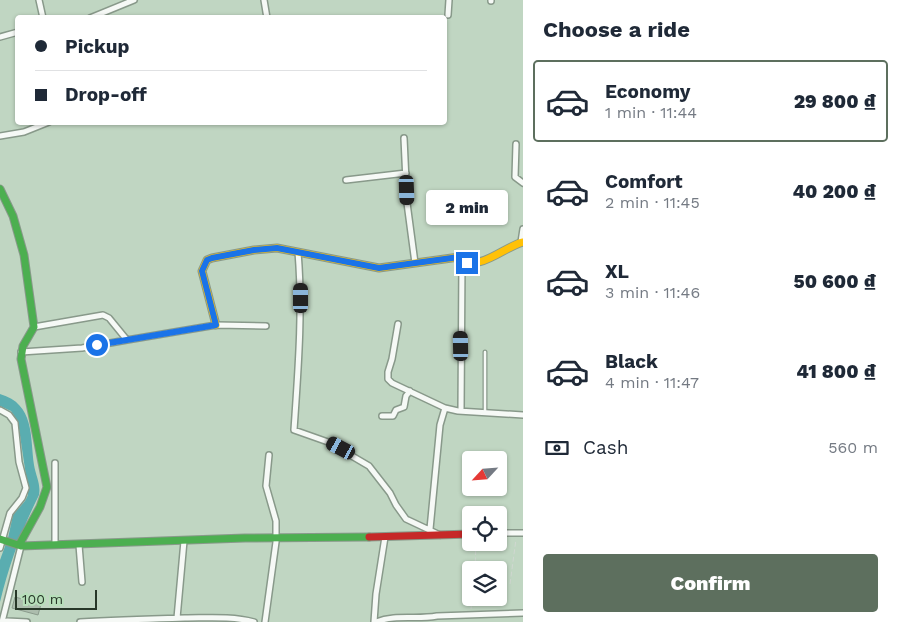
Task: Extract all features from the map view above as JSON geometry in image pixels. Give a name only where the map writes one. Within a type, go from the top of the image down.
[{"type":"street","points":[[38,0],[42,15]]},
{"type":"street","points":[[103,15],[134,0]]},
{"type":"street","points":[[264,0],[266,15]]},
{"type":"street","points":[[448,15],[449,0]]},
{"type":"street","points":[[0,37],[15,33]]},
{"type":"street","points":[[0,136],[24,132],[42,125]]},
{"type":"street","points":[[404,138],[407,203],[415,263]]},
{"type":"street","points":[[516,144],[515,177],[523,183]]},
{"type":"street","points":[[346,180],[406,172]]},
{"type":"street","points":[[0,189],[24,255],[34,327],[20,352],[48,487],[20,545],[5,621],[27,622]]},
{"type":"street","points":[[216,325],[202,277],[202,271],[207,260],[212,258],[254,250],[277,248],[379,268],[459,257],[467,263],[480,261],[522,242],[523,228]]},
{"type":"street","points":[[298,252],[301,312],[294,430],[328,442],[369,466],[390,493],[406,519],[440,535]]},
{"type":"street","points":[[461,411],[462,259]]},
{"type":"street","points":[[34,327],[103,315],[109,318],[127,340]]},
{"type":"street","points":[[398,324],[388,379],[445,408],[461,411],[523,415]]},
{"type":"street","points":[[20,352],[82,348],[216,325],[266,326]]},
{"type":"street","points":[[382,416],[392,416],[396,410],[403,407],[406,396],[410,391]]},
{"type":"street","points":[[430,529],[440,425],[445,408]]},
{"type":"street","points":[[0,410],[9,415],[15,423],[19,462],[26,488],[22,498],[10,514],[0,548]]},
{"type":"street","points":[[265,622],[276,538],[276,521],[266,486],[269,455]]},
{"type":"street","points":[[55,545],[56,463]]},
{"type":"street","points":[[507,533],[523,533]]},
{"type":"street","points":[[3,540],[20,545],[55,545],[184,540],[462,534]]},
{"type":"street","points":[[385,537],[376,594],[375,622],[411,616],[424,618],[523,613]]},
{"type":"street","points":[[177,618],[184,540]]},
{"type":"street","points":[[79,544],[82,582]]},
{"type":"street","points":[[80,622],[177,618],[238,618],[254,622]]},
{"type":"lane","points":[[485,352],[485,412]]},
{"type":"path","points":[[510,584],[517,533]]},
{"type":"water","points":[[0,394],[20,405],[29,423],[34,465],[39,484],[39,495],[16,547],[0,602],[0,560],[8,538],[13,515],[25,501],[28,489],[18,422],[11,411],[0,406]]},
{"type":"building","points":[[15,597],[41,604],[38,615],[12,608]]},
{"type":"traffic: fast","points":[[0,189],[13,216],[24,255],[34,327],[23,346],[21,359],[47,487],[40,507],[19,545]]},
{"type":"traffic: fast","points":[[0,539],[21,546],[245,538],[369,537]]},
{"type":"traffic: slow","points":[[216,325],[202,271],[207,260],[212,258],[254,250],[277,248],[379,268],[459,257],[474,263],[491,258],[523,242]]},
{"type":"traffic: jam","points":[[369,537],[462,534]]},
{"type":"route","points":[[97,345],[216,325],[202,277],[204,265],[207,260],[212,258],[254,250],[277,248],[379,268],[459,257],[467,263]]}]
